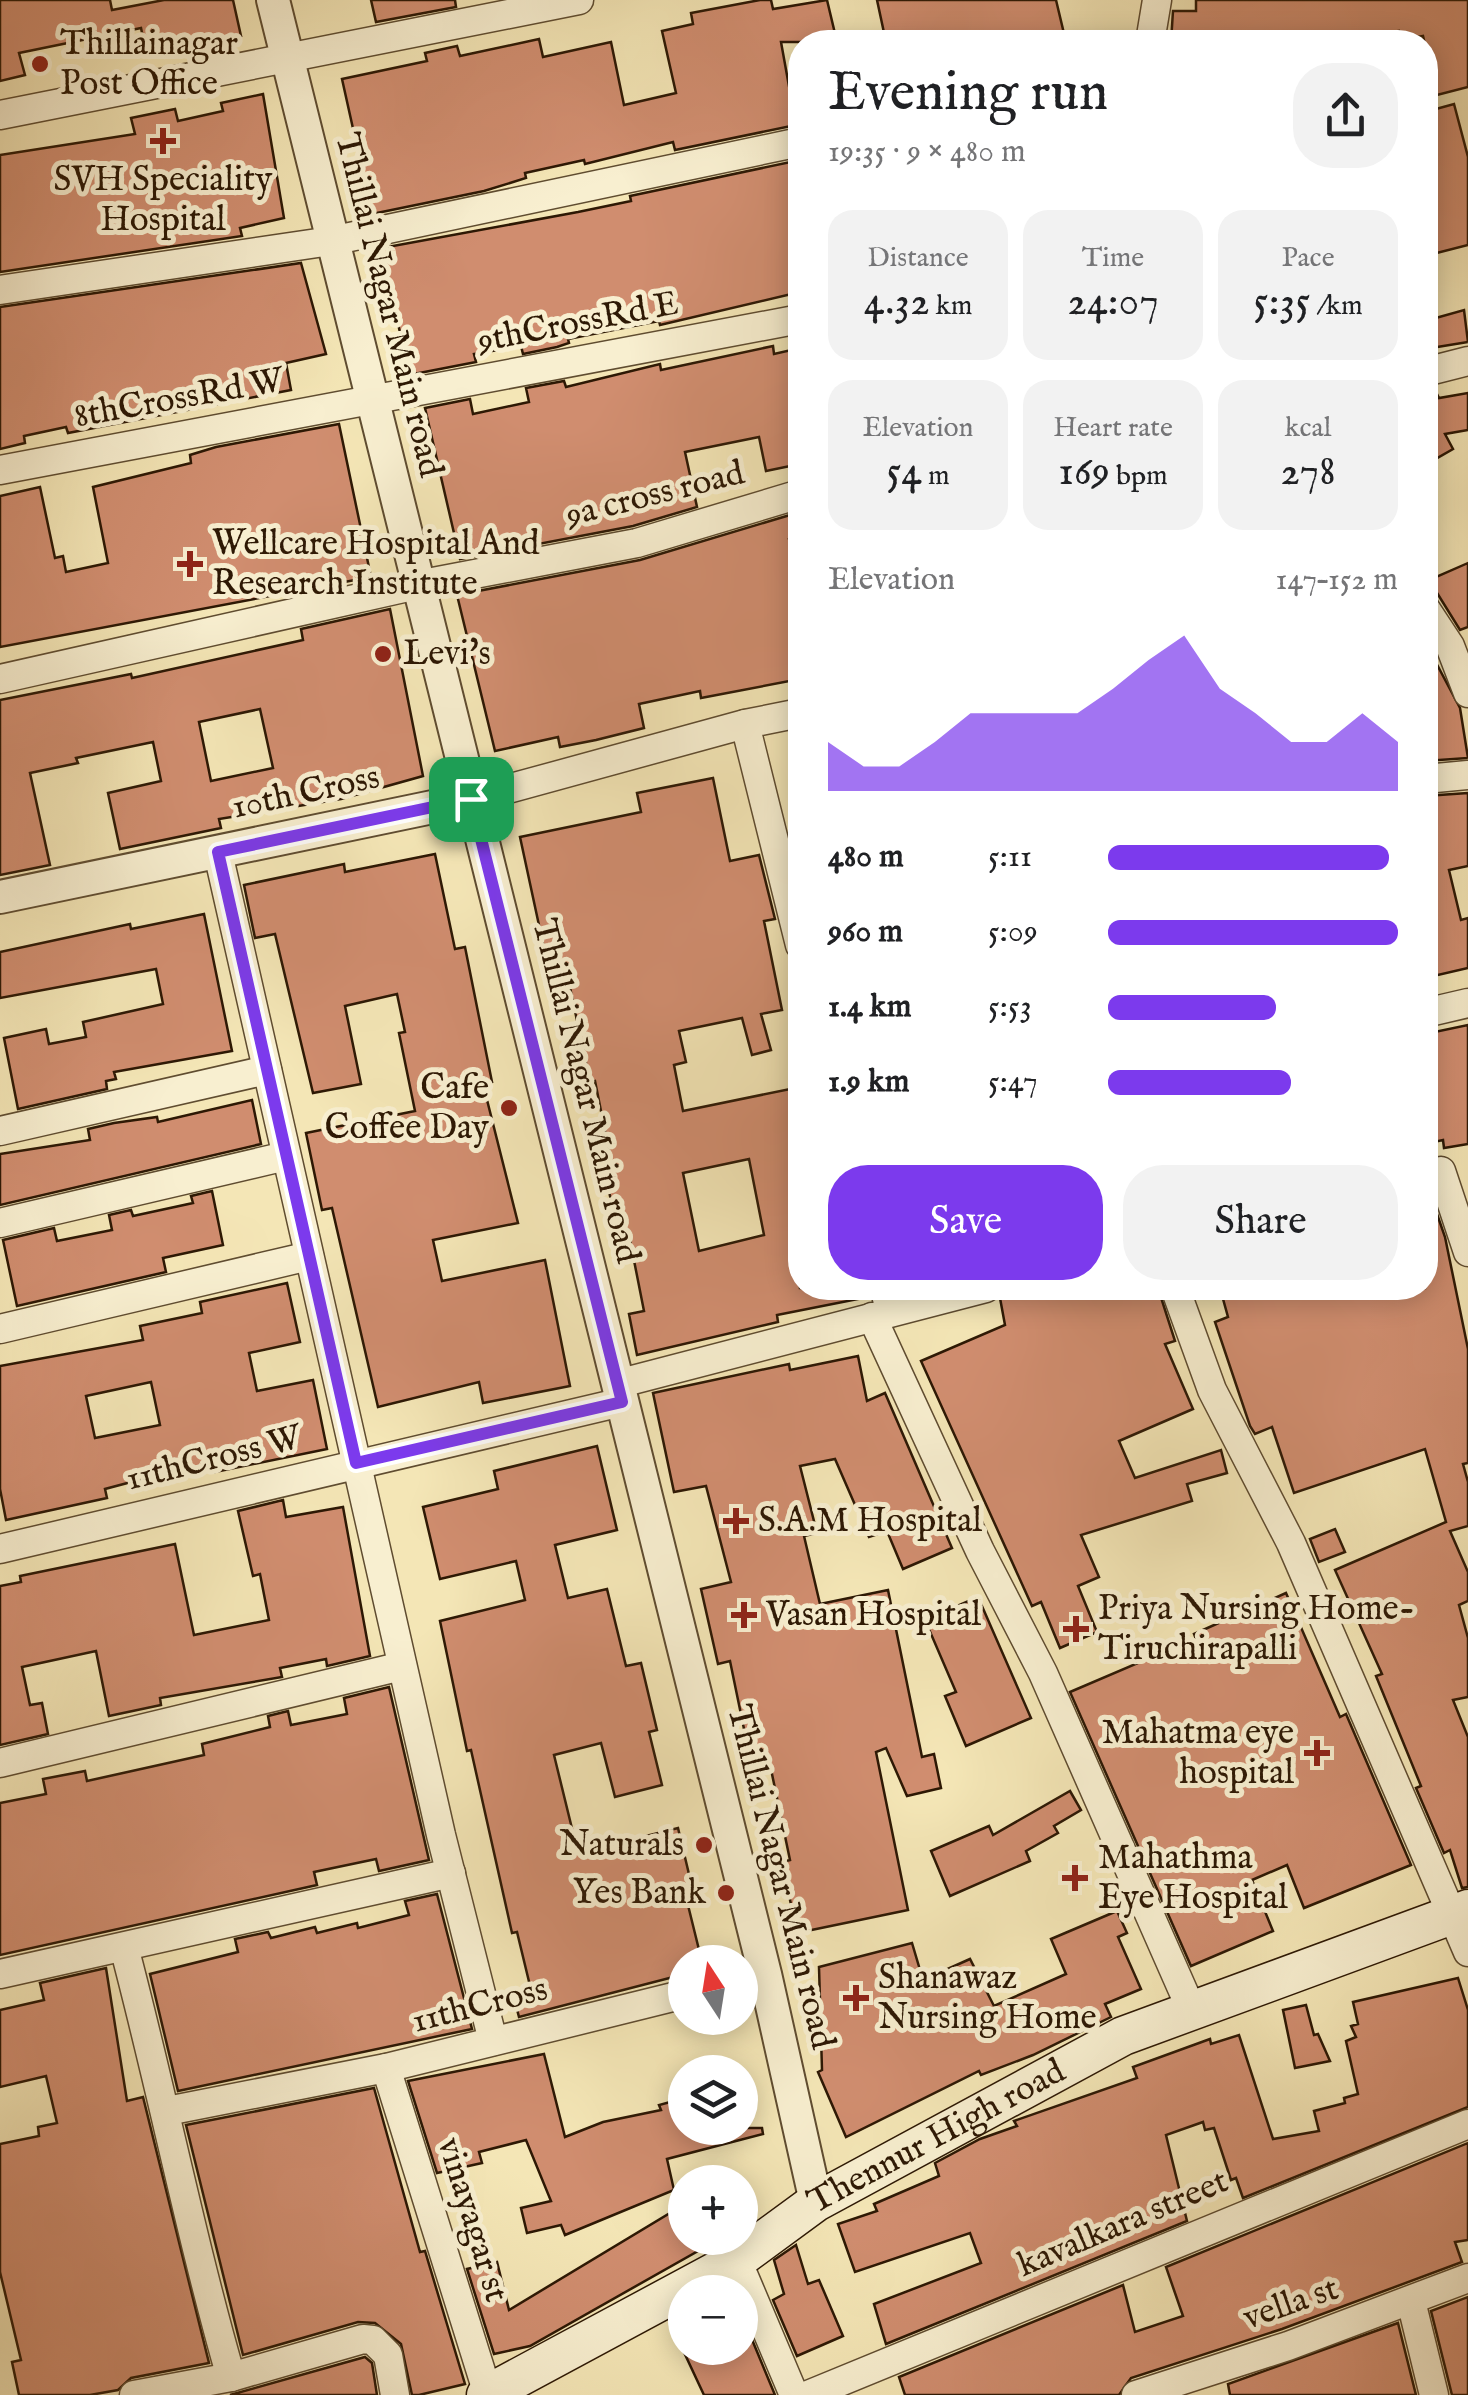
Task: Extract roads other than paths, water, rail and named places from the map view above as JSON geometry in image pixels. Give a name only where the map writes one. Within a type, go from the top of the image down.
[{"type":"main road","name":"Thennur High road","points":[[487,2395],[526,2386],[737,2260],[816,2202],[1124,2036],[1460,1912]]},
{"type":"street","name":"Thillai Nagar Main road","points":[[273,0],[619,1392],[745,1945]]},
{"type":"street","points":[[0,115],[579,0]]},
{"type":"street","points":[[1152,30],[1158,0]]},
{"type":"street","points":[[0,290],[331,241],[788,145]]},
{"type":"street","name":"9thCrossRd E","points":[[371,401],[788,321]]},
{"type":"street","points":[[1438,369],[1468,361]]},
{"type":"street","name":"8thCrossRd W","points":[[0,470],[371,401]]},
{"type":"street","name":"9a cross road","points":[[0,679],[417,585],[637,543],[788,498]]},
{"type":"street","points":[[1438,621],[1459,643],[1468,694]]},
{"type":"street","name":"10th Cross","points":[[0,896],[471,799],[746,724],[788,716]]},
{"type":"street","points":[[746,724],[788,896]]},
{"type":"street","points":[[1438,778],[1468,775]]},
{"type":"street","points":[[218,852],[402,1666],[493,2041]]},
{"type":"street","points":[[1438,1010],[1468,1002]]},
{"type":"street","points":[[0,1131],[267,1070]]},
{"type":"street","points":[[0,1223],[286,1156]]},
{"type":"street","points":[[1445,1170],[1468,1252]]},
{"type":"street","points":[[0,1329],[309,1256]]},
{"type":"street","name":"11thCross W","points":[[0,1549],[356,1463],[619,1392],[882,1306],[917,1300]]},
{"type":"street","points":[[1179,1300],[1212,1390],[1291,1543],[1460,1912],[1468,1952]]},
{"type":"street","points":[[882,1306],[980,1551],[1051,1689],[1192,2012]]},
{"type":"street","points":[[0,1763],[402,1666]]},
{"type":"street","points":[[0,1974],[451,1873]]},
{"type":"street","points":[[124,1946],[167,2112],[190,2232],[232,2377]]},
{"type":"street","name":"11thCross","points":[[167,2112],[386,2068],[668,1998]]},
{"type":"street","name":"Thillai Nagar Main road","points":[[758,1998],[816,2202]]},
{"type":"street","name":"vinayagar st","points":[[386,2068],[487,2395]]},
{"type":"street","name":"kavalkara street","points":[[808,2395],[1468,2124]]},
{"type":"street","points":[[737,2260],[794,2395]]},
{"type":"street","name":"vella st","points":[[1136,2395],[1468,2278]]},
{"type":"street","points":[[1411,2301],[1434,2395]]},
{"type":"street","points":[[134,2395],[232,2377],[373,2340],[388,2355],[395,2395]]},
{"type":"place","name":"Thillainagar Post Office","points":[[40,64]]},
{"type":"place","name":"SVH Speciality Hospital","points":[[163,141]]},
{"type":"place","name":"Wellcare Hospital And Research Institute","points":[[190,564]]},
{"type":"place","name":"Levi's","points":[[383,654]]},
{"type":"place","name":"Cafe Coffee Day","points":[[509,1108]]},
{"type":"place","name":"S.A.M Hospital","points":[[736,1521]]},
{"type":"place","name":"Vasan Hospital","points":[[744,1615]]},
{"type":"place","name":"Priya Nursing Home- Tiruchirapalli","points":[[1076,1629]]},
{"type":"place","name":"Mahatma eye hospital","points":[[1317,1753]]},
{"type":"place","name":"Naturals","points":[[704,1845]]},
{"type":"place","name":"Mahathma Eye Hospital","points":[[1075,1878]]},
{"type":"place","name":"Yes Bank","points":[[726,1893]]},
{"type":"place","name":"Shanawaz Nursing Home","points":[[856,1998]]}]
